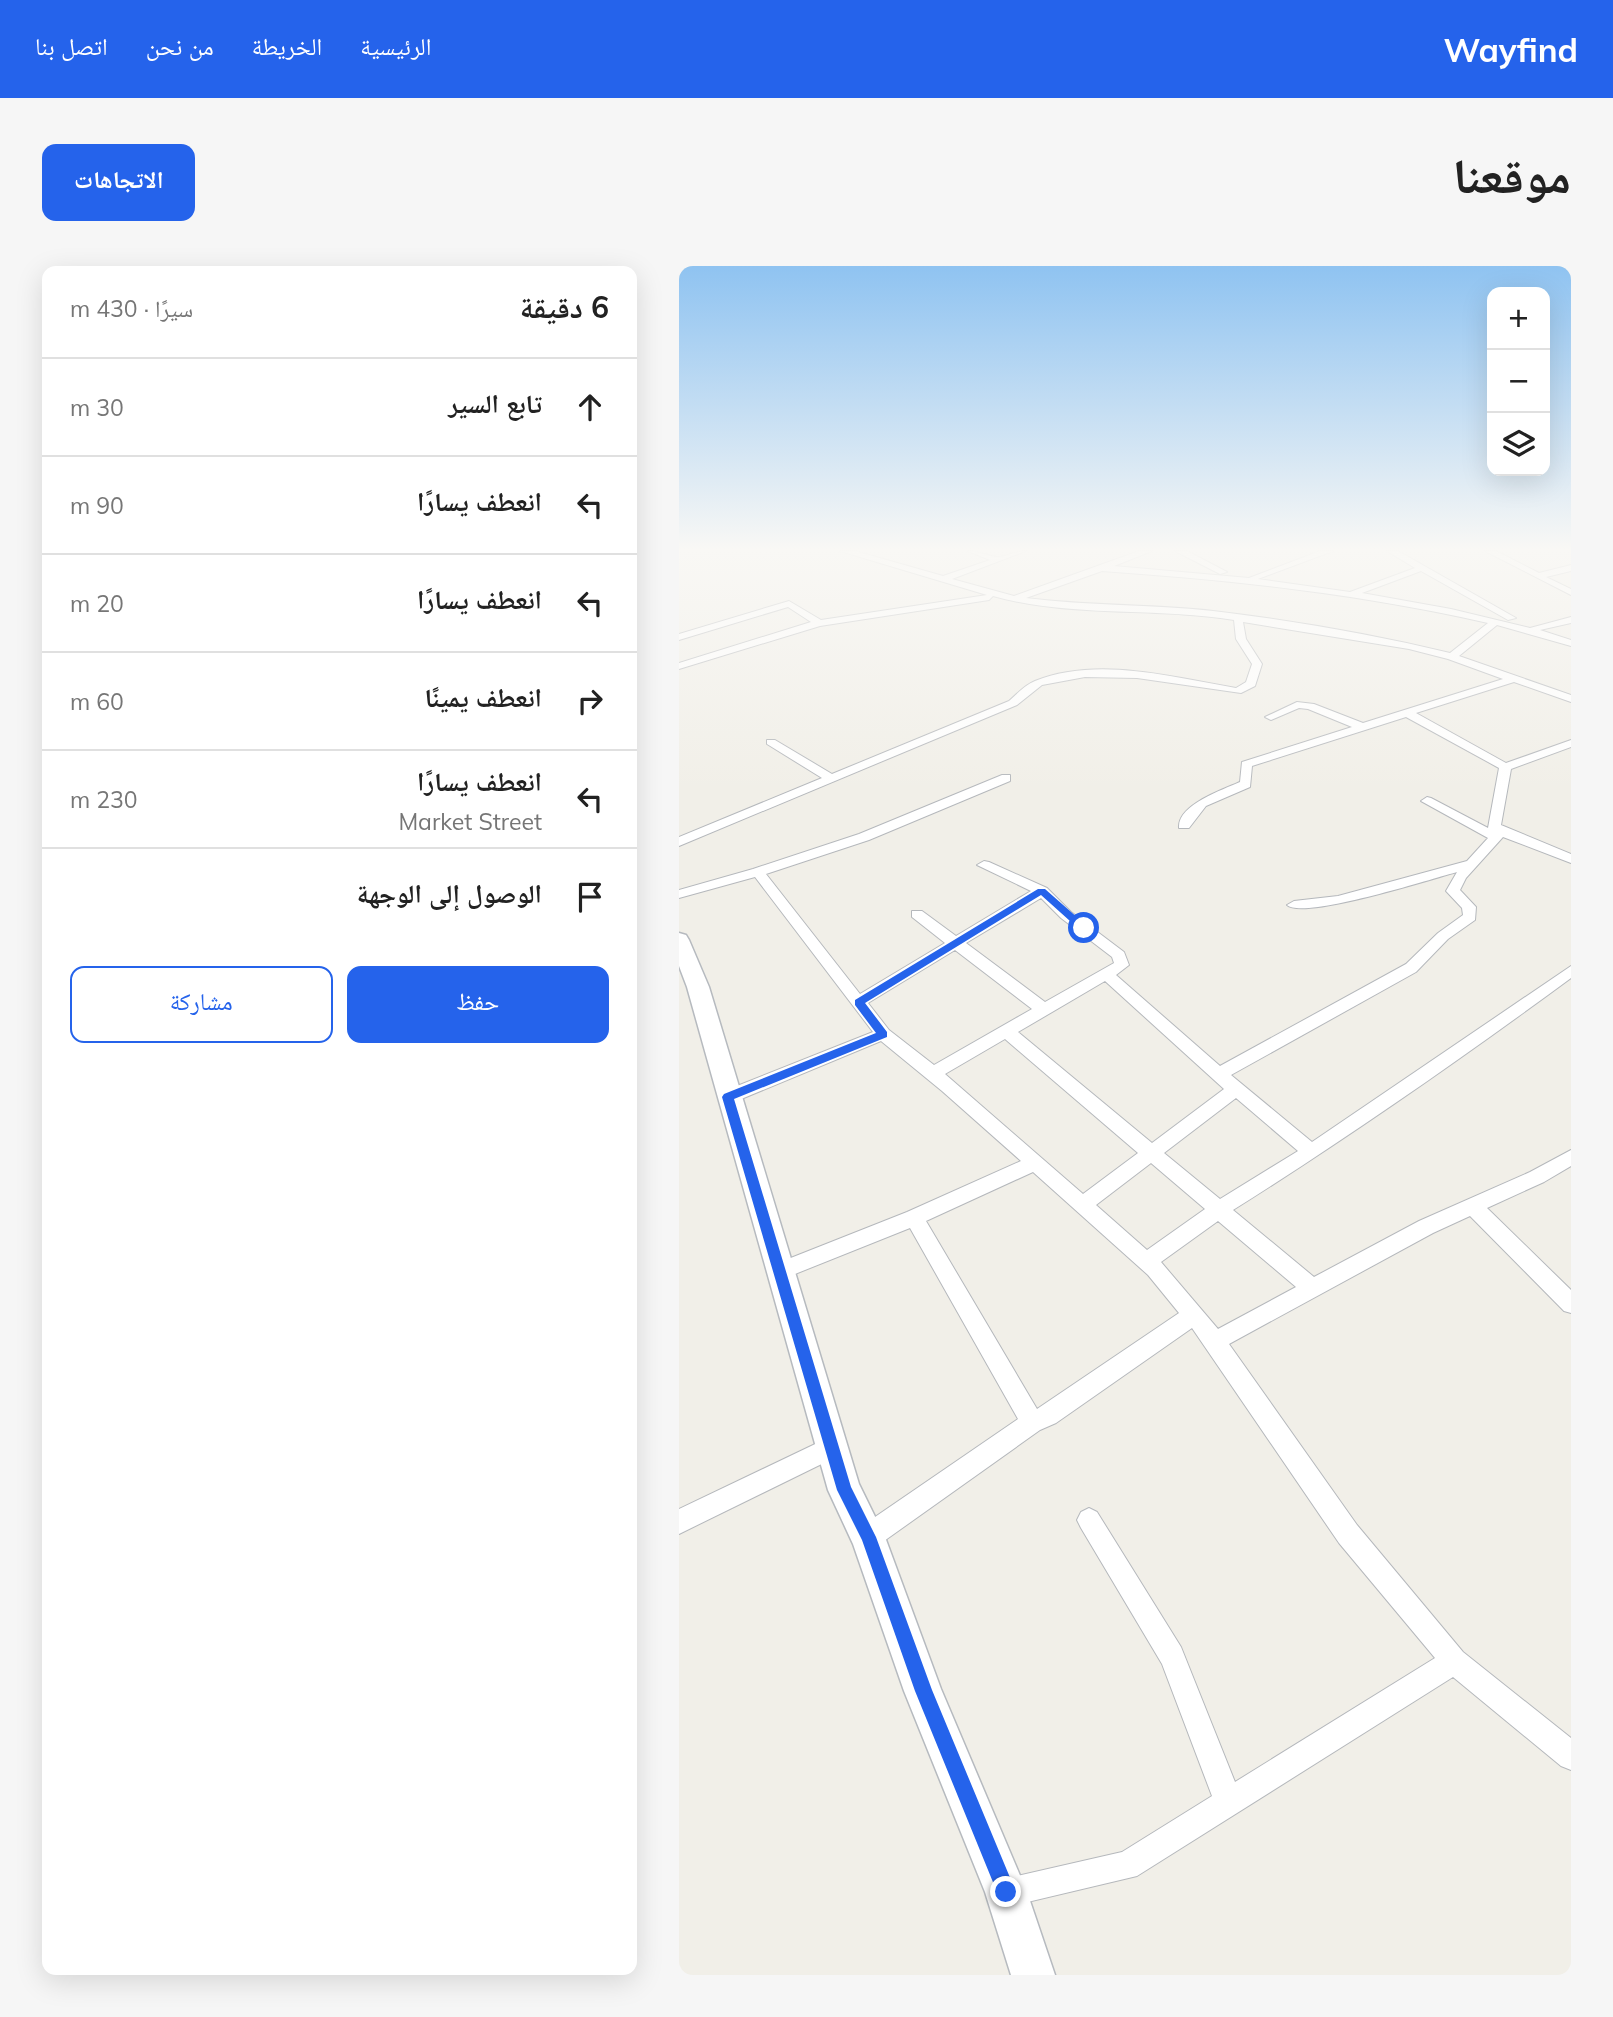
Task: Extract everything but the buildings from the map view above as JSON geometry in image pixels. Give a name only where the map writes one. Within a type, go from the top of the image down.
[{"type":"street","points":[[679,636],[697,631]]},
{"type":"street","points":[[679,666],[794,631]]},
{"type":"street","points":[[679,842],[1013,703],[1036,684],[1088,674],[1140,677],[1237,691],[1251,684],[1257,664],[1241,639],[1240,631]]},
{"type":"street","points":[[1316,631],[1409,646],[1452,657],[1571,699]]},
{"type":"street","points":[[1452,657],[1484,631]]},
{"type":"street","points":[[1536,631],[1571,643]]},
{"type":"street","points":[[1184,825],[1202,803],[1246,784],[1246,764],[1513,679]]},
{"type":"street","points":[[1271,717],[1297,705],[1310,706],[1365,728]]},
{"type":"street","points":[[1409,714],[1505,767],[1571,743]]},
{"type":"street","points":[[771,742],[831,778]]},
{"type":"street","points":[[1498,834],[1494,827],[1505,767]]},
{"type":"street","points":[[679,894],[758,872],[864,837],[1006,778]]},
{"type":"street","points":[[1427,801],[1498,834],[1571,859]]},
{"type":"street","points":[[1219,1074],[1411,968],[1443,936],[1471,917],[1469,907],[1453,891],[1498,834]]},
{"type":"street","points":[[1294,905],[1338,900],[1472,864]]},
{"type":"street","points":[[932,1074],[1122,965],[1119,955],[1066,915],[1042,891],[984,865]]},
{"type":"street","points":[[758,872],[883,1034],[1147,1261],[1215,1341],[1348,1534],[1454,1661],[1571,1756]]},
{"type":"street","points":[[858,1002],[1042,891]]},
{"type":"street","points":[[917,914],[1044,1010]]},
{"type":"street","points":[[682,952],[728,1097],[844,1490],[868,1537],[923,1691],[1006,1892],[1033,1975]]},
{"type":"street","points":[[1147,1261],[1220,1209],[1350,1127],[1571,971]]},
{"type":"street","points":[[1106,974],[1311,1151]]},
{"type":"street","points":[[1005,1030],[1312,1288]]},
{"type":"street","points":[[728,1097],[883,1034]]},
{"type":"street","points":[[1082,1205],[1236,1089]]},
{"type":"street","points":[[1215,1341],[1426,1227],[1537,1177],[1571,1157]]},
{"type":"street","points":[[780,1271],[914,1218],[1035,1163]]},
{"type":"street","points":[[1472,1206],[1571,1304]]},
{"type":"street","points":[[914,1218],[1032,1422]]},
{"type":"street","points":[[868,1537],[1032,1422],[1048,1415],[1194,1315]]},
{"type":"street","points":[[679,1522],[832,1447]]},
{"type":"street","points":[[1089,1520],[1172,1656],[1229,1802]]},
{"type":"street","points":[[1006,1892],[1127,1866],[1454,1661]]},
{"type":"route","points":[[1006,1892],[923,1691],[868,1537],[844,1490],[728,1097],[883,1034],[858,1002],[1042,891],[1066,915],[1084,928]]}]
